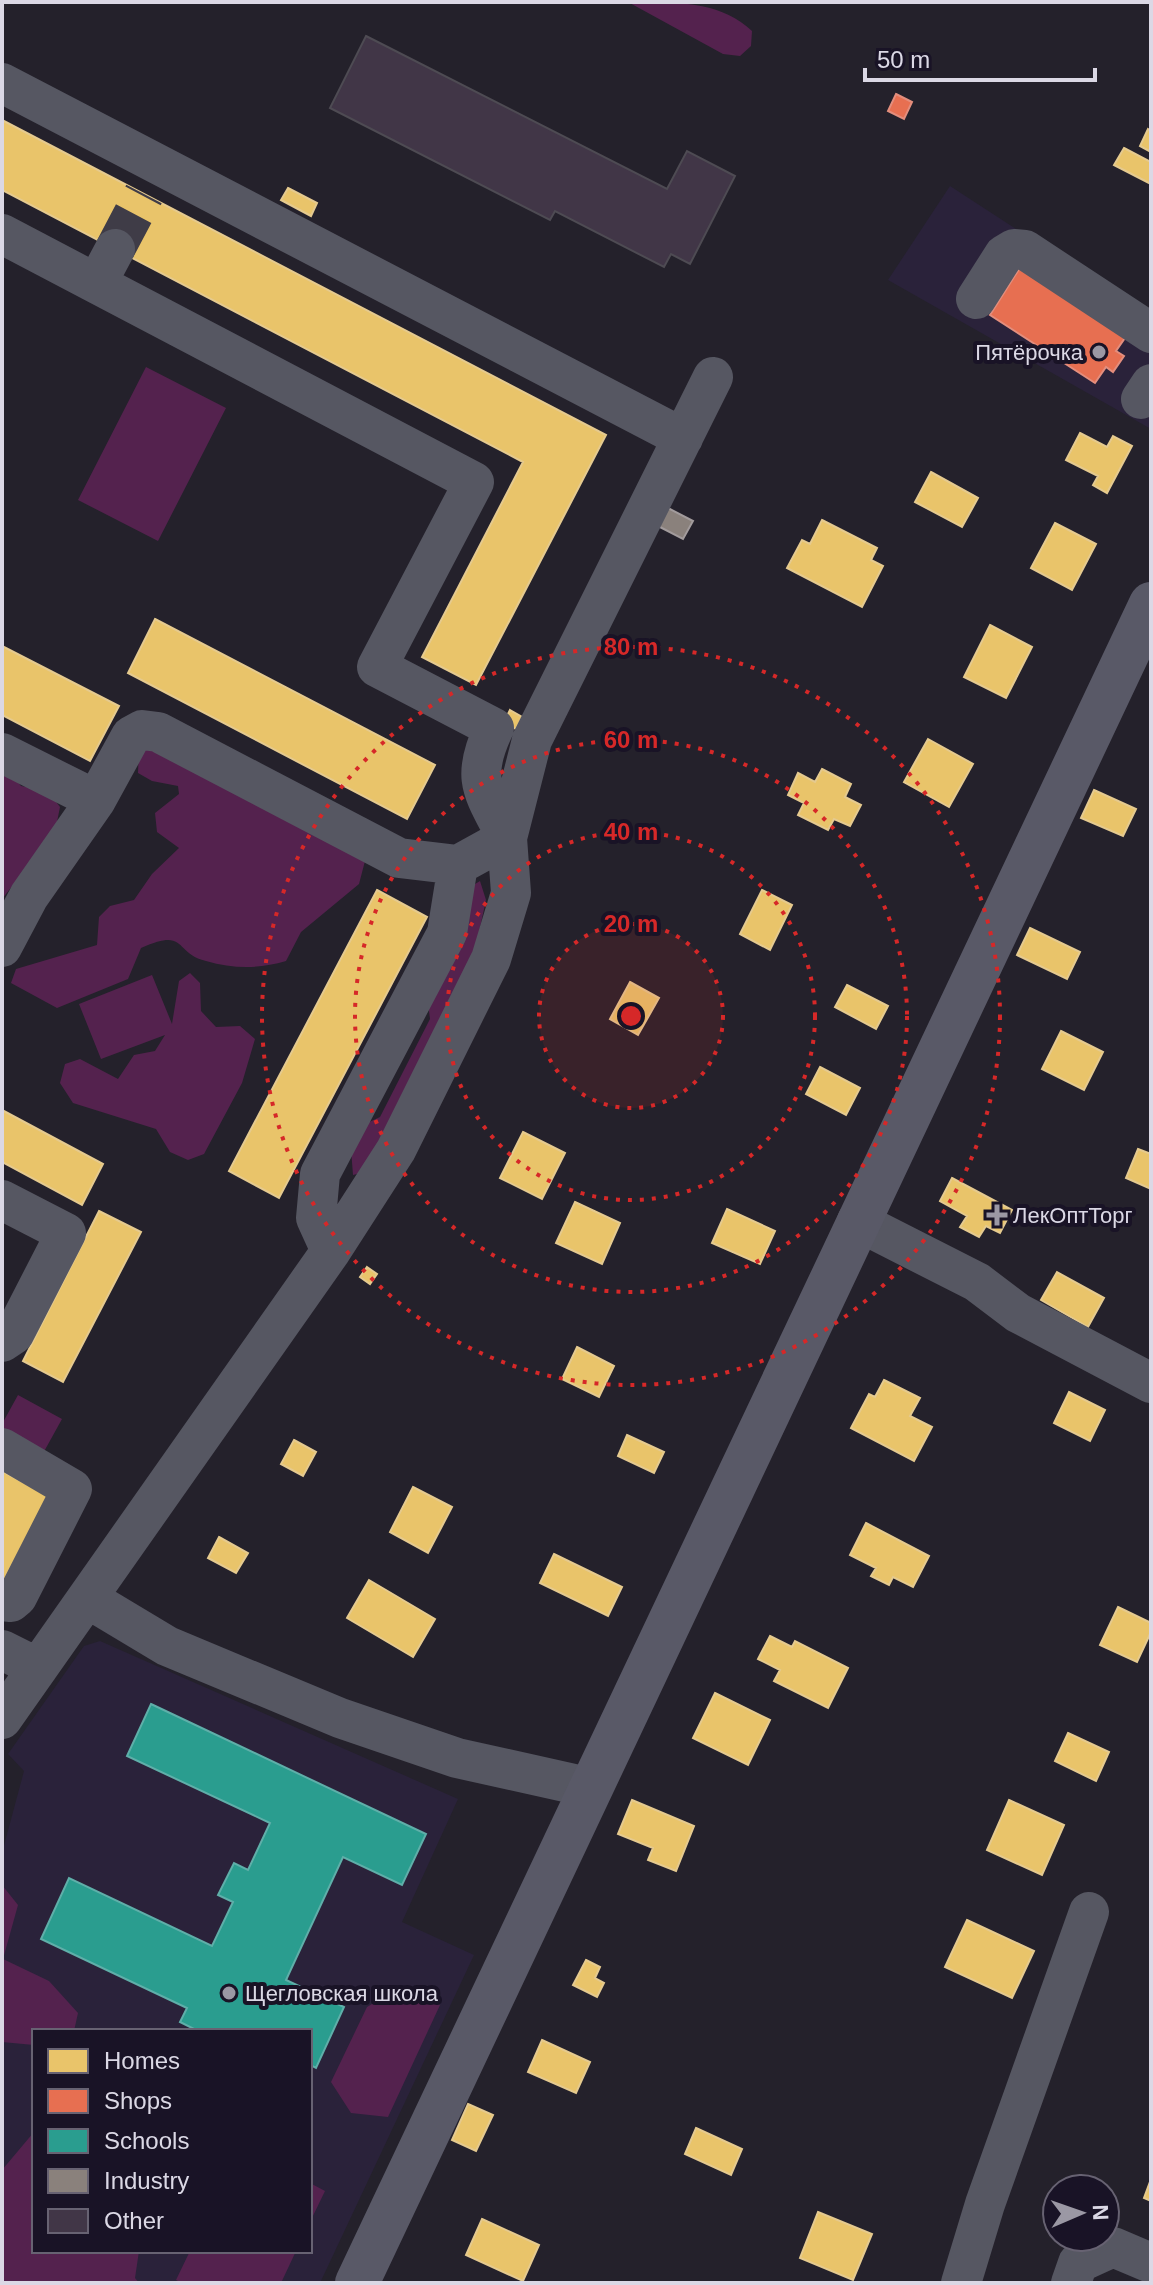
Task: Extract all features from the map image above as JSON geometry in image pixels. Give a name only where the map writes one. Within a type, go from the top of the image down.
[{"type":"main road","points":[[357,2283],[1151,604]]},
{"type":"street","points":[[2,83],[151,180],[683,438]]},
{"type":"street","points":[[2,234],[106,266],[474,482],[377,667],[494,728],[480,757],[481,786],[507,838]]},
{"type":"street","points":[[976,299],[1004,255],[1014,249],[1025,250],[1151,333]]},
{"type":"street","points":[[2,1719],[331,1251],[396,1150],[491,959],[511,893],[507,838],[532,740],[713,377]]},
{"type":"street","points":[[2,947],[29,896],[96,800],[131,736],[142,730],[158,732],[399,858],[458,865],[507,838]]},
{"type":"street","points":[[2,753],[96,800]]},
{"type":"street","points":[[331,1251],[316,1218],[320,1174],[447,933],[458,865]]},
{"type":"street","points":[[2,1200],[66,1233],[14,1334],[2,1342]]},
{"type":"street","points":[[857,1221],[977,1282],[1018,1313],[1151,1383]]},
{"type":"street","points":[[2,1448],[72,1489],[17,1597],[11,1602],[2,1601]]},
{"type":"street","points":[[87,1598],[167,1646],[340,1718],[457,1758],[592,1788]]},
{"type":"street","points":[[2,1650],[38,1668]]},
{"type":"street","points":[[961,2283],[985,2204],[1089,1912]]},
{"type":"street","points":[[1071,2283],[1078,2263],[1113,2247],[1151,2263]]},
{"type":"shaded area","points":[[628,2],[695,5],[725,13],[752,31],[751,46],[740,56],[723,54]]},
{"type":"shaded area","points":[[950,186],[1151,317],[1151,429],[888,280]]},
{"type":"shaded area","points":[[146,367],[226,408],[158,541],[78,500]]},
{"type":"shaded area","points":[[158,745],[365,861],[359,884],[301,932],[286,961],[256,967],[227,966],[196,957],[174,941],[156,942],[141,948],[128,979],[57,1008],[11,983],[16,969],[97,945],[99,917],[110,906],[134,900],[152,874],[179,848],[157,832],[155,813],[179,794],[178,786],[152,781],[138,773],[139,749]]},
{"type":"shaded area","points":[[2,762],[21,786],[48,791],[60,807],[55,832],[2,899]]},
{"type":"shaded area","points":[[480,881],[486,900],[474,955],[380,1147],[361,1173],[353,1175],[351,1149],[363,1125],[380,1117],[430,1019],[426,987],[459,894]]},
{"type":"shaded area","points":[[190,973],[200,983],[201,1011],[216,1027],[240,1026],[255,1039],[242,1083],[204,1154],[188,1160],[170,1152],[156,1129],[73,1103],[60,1083],[65,1064],[80,1059],[118,1079],[134,1055],[155,1051],[165,1035],[101,1059],[79,1004],[152,975],[172,1024],[179,981]]},
{"type":"shaded area","points":[[18,1395],[62,1419],[41,1457],[2,1436],[2,1424]]},
{"type":"shaded area","name":"Щегловская школа","points":[[100,1641],[458,1799],[402,1922],[474,1955],[320,2283],[2,2283],[2,1853],[24,1771],[8,1754],[84,1646]]},
{"type":"shaded area","points":[[2,1885],[18,1905],[3,1959],[49,1981],[78,2013],[74,2029],[32,2029],[32,2045],[2,2042]]},
{"type":"shaded area","points":[[399,1988],[425,1988],[440,2005],[388,2117],[351,2113],[331,2082],[367,2007]]},
{"type":"shaded area","points":[[32,2134],[32,2253],[139,2253],[135,2278],[139,2283],[2,2283],[2,2170]]},
{"type":"shaded area","points":[[312,2184],[325,2191],[312,2218]]},
{"type":"shaded area","points":[[189,2253],[295,2253],[281,2283],[182,2283],[176,2280]]},
{"type":"building: Homes","points":[[2,120],[606,435],[476,685],[422,657],[523,462],[2,190]]},
{"type":"building: Homes","points":[[1148,129],[1151,131],[1151,152],[1140,146]]},
{"type":"building: Homes","points":[[1124,148],[1151,162],[1151,184],[1114,165]]},
{"type":"building: Homes","points":[[288,188],[317,203],[311,216],[281,200]]},
{"type":"building: Homes","points":[[1080,433],[1107,447],[1113,436],[1132,446],[1107,493],[1093,485],[1098,476],[1066,460]]},
{"type":"building: Homes","points":[[931,472],[978,498],[962,527],[915,502]]},
{"type":"building: Homes","points":[[822,520],[877,548],[871,560],[883,566],[862,607],[787,568],[802,540],[810,544]]},
{"type":"building: Homes","points":[[1055,523],[1096,544],[1072,590],[1031,568]]},
{"type":"building: Homes","points":[[155,619],[435,765],[407,819],[128,673]]},
{"type":"building: Homes","points":[[990,625],[1032,647],[1006,698],[964,677]]},
{"type":"building: Homes","points":[[2,646],[119,706],[90,761],[2,715]]},
{"type":"building: Homes","points":[[510,710],[522,717],[516,729],[504,722]]},
{"type":"building: Homes","points":[[928,739],[973,764],[949,807],[904,782]]},
{"type":"building: Homes","points":[[822,769],[851,784],[845,797],[861,805],[850,826],[834,819],[828,830],[798,815],[804,803],[788,795],[798,773],[815,782]]},
{"type":"building: Homes","points":[[1094,790],[1136,809],[1123,836],[1081,818]]},
{"type":"building: Homes","points":[[377,890],[427,917],[279,1198],[229,1171]]},
{"type":"building: Homes","points":[[762,890],[792,905],[770,950],[740,934]]},
{"type":"building: Homes","points":[[1030,928],[1080,952],[1067,979],[1017,955]]},
{"type":"building: Homes","points":[[630,982],[659,998],[638,1035],[610,1019]]},
{"type":"building: Homes","points":[[847,985],[888,1006],[876,1029],[835,1007]]},
{"type":"building: Homes","points":[[1061,1031],[1103,1052],[1084,1090],[1042,1069]]},
{"type":"building: Homes","points":[[820,1067],[860,1088],[846,1115],[806,1094]]},
{"type":"building: Homes","points":[[2,1110],[103,1164],[82,1205],[2,1162]]},
{"type":"building: Homes","points":[[523,1132],[565,1153],[542,1199],[500,1178]]},
{"type":"building: Homes","points":[[1138,1149],[1151,1154],[1151,1189],[1126,1178]]},
{"type":"building: Homes","points":[[952,1178],[1012,1210],[1000,1233],[986,1226],[979,1237],[960,1227],[967,1216],[940,1201]]},
{"type":"building: Homes","points":[[575,1202],[620,1223],[602,1264],[556,1243]]},
{"type":"building: Homes","points":[[727,1209],[775,1231],[760,1264],[712,1243]]},
{"type":"building: Homes","points":[[99,1211],[141,1232],[63,1382],[23,1361]]},
{"type":"building: Homes","points":[[367,1267],[377,1274],[370,1284],[360,1277]]},
{"type":"building: Homes","points":[[1057,1272],[1104,1298],[1088,1327],[1041,1300]]},
{"type":"building: Homes","points":[[577,1347],[614,1366],[599,1397],[562,1379]]},
{"type":"building: Homes","points":[[884,1380],[920,1398],[910,1416],[932,1427],[914,1461],[851,1428],[869,1394],[875,1397]]},
{"type":"building: Homes","points":[[1069,1392],[1105,1410],[1090,1441],[1054,1423]]},
{"type":"building: Homes","points":[[627,1435],[664,1452],[654,1473],[618,1456]]},
{"type":"building: Homes","points":[[294,1440],[316,1452],[303,1476],[281,1464]]},
{"type":"building: Homes","points":[[2,1471],[49,1496],[3,1582],[2,1582]]},
{"type":"building: Homes","points":[[413,1487],[452,1507],[428,1553],[390,1532]]},
{"type":"building: Homes","points":[[866,1523],[929,1556],[913,1587],[893,1577],[889,1585],[871,1576],[876,1568],[850,1555]]},
{"type":"building: Homes","points":[[219,1537],[248,1553],[236,1573],[208,1558]]},
{"type":"building: Homes","points":[[554,1554],[622,1587],[608,1616],[540,1583]]},
{"type":"building: Homes","points":[[369,1580],[435,1619],[413,1657],[347,1618]]},
{"type":"building: Homes","points":[[1118,1607],[1151,1623],[1151,1632],[1137,1662],[1100,1645]]},
{"type":"building: Homes","points":[[770,1636],[792,1647],[795,1641],[848,1668],[828,1708],[774,1681],[780,1670],[758,1659]]},
{"type":"building: Homes","points":[[715,1693],[770,1720],[748,1765],[693,1738]]},
{"type":"building: Homes","points":[[1068,1733],[1109,1752],[1096,1781],[1055,1761]]},
{"type":"building: Homes","points":[[632,1800],[694,1826],[676,1871],[648,1860],[653,1848],[618,1834]]},
{"type":"building: Homes","points":[[1009,1800],[1064,1825],[1042,1875],[987,1850]]},
{"type":"building: Homes","points":[[967,1920],[1034,1951],[1012,1998],[945,1967]]},
{"type":"building: Homes","points":[[586,1960],[600,1967],[595,1978],[604,1983],[597,1997],[573,1985]]},
{"type":"building: Homes","points":[[542,2040],[590,2062],[576,2093],[528,2072]]},
{"type":"building: Homes","points":[[468,2104],[493,2115],[476,2151],[452,2140]]},
{"type":"building: Homes","points":[[696,2128],[742,2149],[731,2175],[685,2154]]},
{"type":"building: Homes","points":[[1151,2179],[1151,2201],[1144,2198]]},
{"type":"building: Homes","points":[[818,2212],[872,2234],[853,2280],[800,2258]]},
{"type":"building: Homes","points":[[482,2219],[539,2245],[523,2281],[466,2255]]},
{"type":"building: Shops","points":[[896,94],[912,102],[904,119],[888,111]]},
{"type":"building: Shops","points":[[1021,266],[1127,335],[1116,351],[1124,356],[1113,372],[1106,367],[1095,383],[990,315]]},
{"type":"building: Schools","points":[[151,1704],[426,1834],[402,1885],[343,1857],[286,1980],[344,2007],[316,2068],[312,2066],[312,2029],[194,2029],[180,2022],[187,2008],[41,1939],[69,1878],[212,1946],[233,1902],[218,1895],[234,1863],[248,1870],[270,1823],[127,1756]]},
{"type":"building: Industry","points":[[666,507],[693,521],[683,539],[656,525]]},
{"type":"building: Other","points":[[366,36],[667,189],[687,151],[735,176],[690,264],[671,254],[664,267],[555,211],[550,220],[330,108]]},
{"type":"tunnel","points":[[115,249],[144,194]]},
{"type":"place","name":"Пятёрочка","points":[[1099,352]]},
{"type":"place","name":"ЛекОптТорг","points":[[997,1215]]},
{"type":"place","name":"Щегловская школа","points":[[229,1993]]}]
